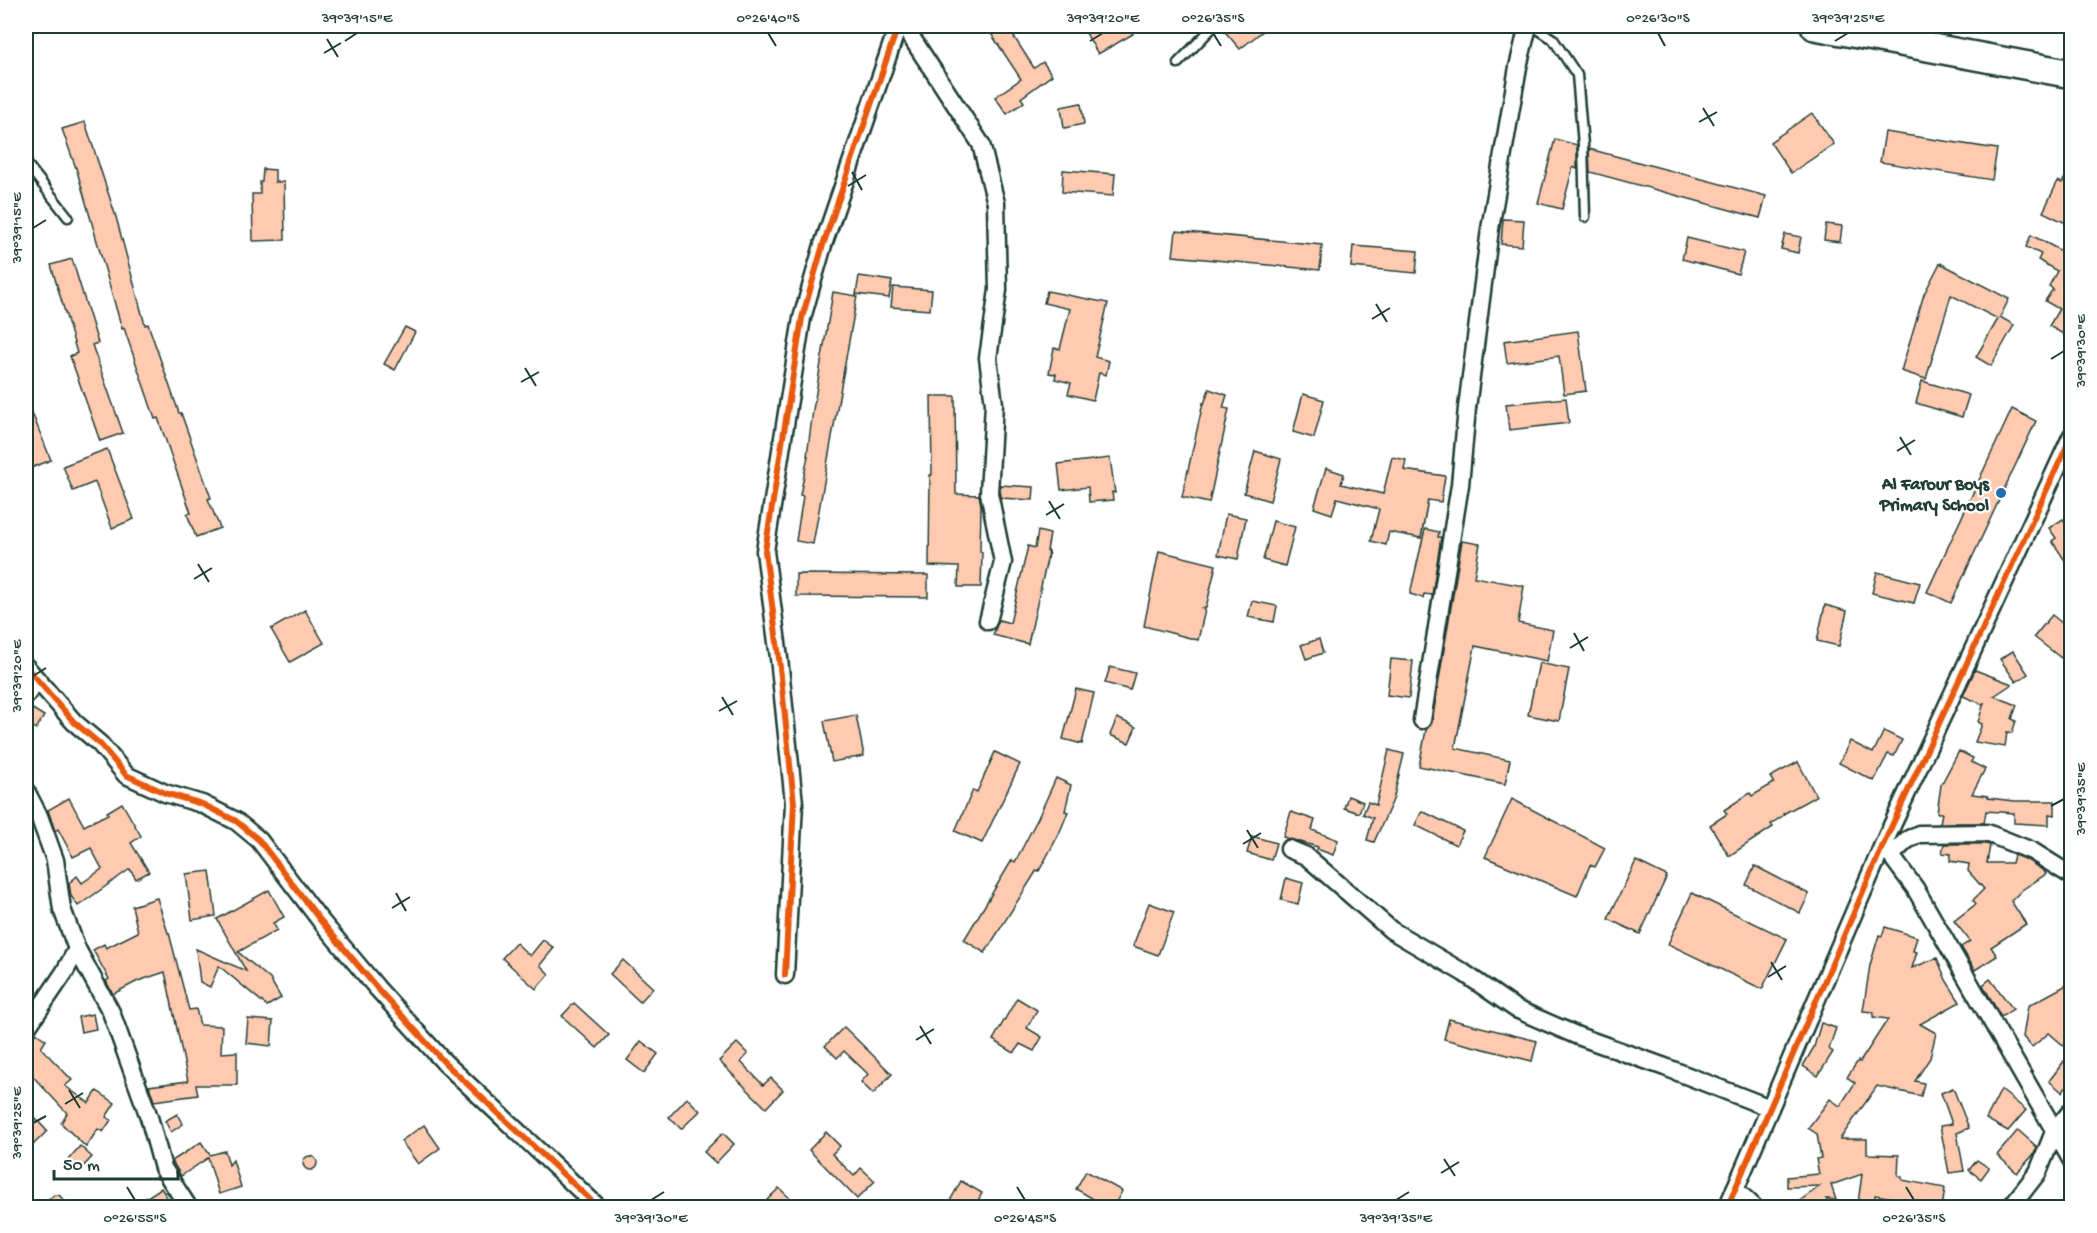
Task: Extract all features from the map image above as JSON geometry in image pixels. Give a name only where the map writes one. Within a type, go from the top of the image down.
[{"type":"highway","points":[[1815,26],[1923,36],[2072,74]]},
{"type":"street","points":[[785,975],[794,803],[765,551],[802,318],[823,245],[897,26]]},
{"type":"street","points":[[904,26],[981,144],[996,203],[998,290],[988,358],[994,404],[989,493],[1003,562],[988,621]]},
{"type":"street","points":[[1422,720],[1460,485],[1467,408],[1490,229],[1518,67],[1528,26]]},
{"type":"street","points":[[1727,1208],[2072,435]]},
{"type":"street","points":[[26,667],[74,722],[100,744],[126,775],[165,793],[202,804],[236,821],[259,840],[320,920],[444,1062],[599,1208]]},
{"type":"street","points":[[26,695],[37,681]]},
{"type":"street","points":[[26,791],[39,816],[55,860],[62,909],[77,949],[111,1012],[149,1117],[163,1168],[187,1205]]},
{"type":"street","points":[[1887,850],[1919,834],[1987,833],[2032,851],[2072,876]]},
{"type":"street","points":[[1289,849],[1306,856],[1390,930],[1464,973],[1516,1009],[1578,1036],[1770,1108]]},
{"type":"street","points":[[1887,850],[1915,888],[2072,1161]]},
{"type":"street","points":[[26,1029],[64,973],[77,949]]},
{"type":"street","points":[[2010,1208],[2038,1172],[2054,1132],[2072,1110]]},
{"type":"street","points":[[1735,1189],[1755,1208]]},
{"type":"lane","points":[[1178,63],[1214,26]]},
{"type":"lane","points":[[1533,26],[1553,39],[1577,75],[1583,145],[1585,217]]},
{"type":"lane","points":[[26,164],[68,218]]},
{"type":"building","points":[[986,26],[1007,26],[1034,68],[1043,62],[1052,75],[1021,98],[1024,102],[1007,114],[995,97],[1021,79]]},
{"type":"building","points":[[1099,26],[1128,26],[1133,34],[1098,54],[1086,33]]},
{"type":"building","points":[[1220,26],[1269,26],[1240,49]]},
{"type":"building","points":[[1081,103],[1084,124],[1064,128],[1061,107]]},
{"type":"building","points":[[1812,113],[1834,144],[1791,173],[1770,142]]},
{"type":"building","points":[[85,122],[116,217],[145,325],[148,324],[179,413],[181,413],[211,498],[208,499],[220,528],[196,537],[187,514],[191,513],[158,418],[155,419],[124,328],[122,329],[77,171],[62,129]]},
{"type":"building","points":[[1885,132],[1997,149],[1992,180],[1880,162]]},
{"type":"building","points":[[1555,139],[1577,145],[1577,169],[1573,167],[1562,209],[1538,203]]},
{"type":"building","points":[[1589,149],[1766,196],[1760,218],[1590,172]]},
{"type":"building","points":[[2072,165],[2072,226],[2043,212],[2058,181],[2062,183]]},
{"type":"building","points":[[263,169],[275,170],[275,182],[284,182],[285,240],[253,241],[252,194],[260,194]]},
{"type":"building","points":[[1063,170],[1115,174],[1113,196],[1062,192]]},
{"type":"building","points":[[1503,219],[1524,220],[1522,246],[1501,244]]},
{"type":"building","points":[[1826,224],[1842,226],[1840,242],[1824,240]]},
{"type":"building","points":[[1176,231],[1322,245],[1320,270],[1173,256]]},
{"type":"building","points":[[1785,234],[1801,237],[1798,253],[1781,249]]},
{"type":"building","points":[[2031,235],[2067,254],[2072,247],[2072,339],[2049,326],[2059,309],[2045,301],[2053,289],[2049,286],[2057,271],[2038,260],[2041,254],[2026,247]]},
{"type":"building","points":[[1687,238],[1744,252],[1738,274],[1682,259]]},
{"type":"building","points":[[1353,246],[1418,251],[1416,273],[1351,267]]},
{"type":"building","points":[[72,259],[98,343],[92,345],[123,433],[100,441],[70,356],[77,353],[51,265]]},
{"type":"building","points":[[1940,263],[2009,299],[2000,317],[2014,325],[1991,366],[1976,357],[1998,319],[1951,295],[1926,379],[1901,371],[1924,294]]},
{"type":"building","points":[[859,276],[892,281],[889,298],[856,294]]},
{"type":"building","points":[[893,287],[932,290],[930,310],[891,307]]},
{"type":"building","points":[[1047,291],[1108,303],[1095,357],[1109,361],[1106,375],[1099,373],[1093,400],[1068,394],[1071,383],[1055,379],[1056,374],[1049,373],[1054,348],[1060,349],[1070,309],[1044,303]]},
{"type":"building","points":[[833,292],[857,296],[813,544],[796,541],[803,496],[800,495]]},
{"type":"building","points":[[405,327],[415,332],[395,370],[384,364]]},
{"type":"building","points":[[1578,331],[1586,391],[1564,394],[1559,356],[1507,363],[1504,341]]},
{"type":"building","points":[[1922,381],[1969,395],[1962,417],[1916,403]]},
{"type":"building","points":[[1209,389],[1227,395],[1223,408],[1229,409],[1209,503],[1182,497],[1203,403]]},
{"type":"building","points":[[1303,394],[1324,400],[1314,438],[1293,432]]},
{"type":"building","points":[[931,396],[955,396],[956,494],[979,495],[981,587],[958,587],[959,567],[929,566],[930,475],[932,475]]},
{"type":"building","points":[[26,398],[51,460],[26,470]]},
{"type":"building","points":[[1566,398],[1569,423],[1509,430],[1506,404]]},
{"type":"building","points":[[2012,409],[2036,421],[1951,603],[1927,592]]},
{"type":"building","points":[[107,449],[134,519],[112,528],[95,482],[73,491],[63,466]]},
{"type":"building","points":[[1255,451],[1281,459],[1270,501],[1244,493]]},
{"type":"building","points":[[1392,457],[1406,460],[1404,470],[1445,476],[1441,502],[1428,500],[1421,538],[1389,532],[1386,545],[1371,541],[1379,509],[1337,498],[1332,514],[1314,508],[1326,468],[1344,474],[1341,484],[1383,494]]},
{"type":"building","points":[[1110,458],[1115,493],[1112,492],[1113,500],[1089,502],[1088,487],[1061,490],[1058,464]]},
{"type":"building","points":[[1000,485],[1034,487],[1033,500],[1001,498]]},
{"type":"building","points":[[1226,514],[1246,518],[1238,559],[1218,555]]},
{"type":"building","points":[[2063,519],[2072,532],[2072,571],[2052,541],[2056,538],[2049,528]]},
{"type":"building","points":[[1273,521],[1295,527],[1285,566],[1263,560]]},
{"type":"building","points":[[1425,529],[1439,532],[1438,537],[1441,537],[1432,595],[1424,594],[1423,598],[1410,594]]},
{"type":"building","points":[[1038,531],[1050,534],[1047,551],[1049,551],[1028,644],[993,635],[999,620],[1010,623],[1028,546],[1035,548]]},
{"type":"building","points":[[1462,541],[1480,544],[1474,577],[1524,586],[1518,623],[1553,630],[1547,661],[1475,646],[1455,748],[1510,760],[1505,784],[1419,766],[1426,730],[1432,722]]},
{"type":"building","points":[[1159,551],[1216,565],[1206,608],[1202,608],[1205,610],[1198,640],[1144,626]]},
{"type":"building","points":[[1877,572],[1920,583],[1914,603],[1872,593]]},
{"type":"building","points":[[796,574],[928,575],[928,597],[796,596]]},
{"type":"building","points":[[1252,601],[1277,606],[1274,622],[1248,617]]},
{"type":"building","points":[[1825,605],[1847,611],[1839,646],[1817,641]]},
{"type":"building","points":[[305,610],[324,643],[290,662],[271,629]]},
{"type":"building","points":[[2052,615],[2072,631],[2072,645],[2061,658],[2034,637]]},
{"type":"building","points":[[1319,639],[1323,653],[1306,659],[1301,645]]},
{"type":"building","points":[[2013,651],[2028,674],[2016,682],[2000,659]]},
{"type":"building","points":[[1391,659],[1413,661],[1409,698],[1387,695]]},
{"type":"building","points":[[1539,663],[1569,669],[1559,721],[1528,715]]},
{"type":"building","points":[[1110,667],[1135,673],[1130,690],[1105,683]]},
{"type":"building","points":[[1975,670],[2012,684],[1994,696],[2017,705],[2012,719],[2016,721],[2012,733],[2007,732],[2005,747],[1975,742],[1982,724],[1978,722],[1984,703],[1963,696]]},
{"type":"building","points":[[1076,689],[1094,693],[1082,744],[1063,739]]},
{"type":"building","points":[[26,705],[44,716],[36,729],[26,723]]},
{"type":"building","points":[[856,715],[864,756],[832,762],[824,721]]},
{"type":"building","points":[[1117,718],[1136,727],[1129,743],[1110,735]]},
{"type":"building","points":[[1884,731],[1902,740],[1894,756],[1888,754],[1874,781],[1839,763],[1850,741],[1873,753]]},
{"type":"building","points":[[1389,750],[1404,754],[1393,800],[1374,842],[1367,840],[1373,818],[1363,814],[1368,802],[1376,805]]},
{"type":"building","points":[[1959,751],[1973,758],[1971,762],[1985,769],[1972,794],[2015,801],[2055,801],[2055,815],[2049,814],[2049,825],[2014,823],[2014,813],[1986,811],[1984,823],[1940,823],[1942,813],[1937,813],[1941,785]]},
{"type":"building","points":[[995,752],[1020,764],[982,843],[955,831],[973,790],[977,792]]},
{"type":"building","points":[[1798,762],[1816,796],[1783,814],[1771,824],[1773,827],[1729,856],[1710,825],[1727,814],[1724,810],[1750,793],[1752,796],[1774,783],[1770,777]]},
{"type":"building","points":[[1056,778],[1071,785],[1065,811],[1068,812],[1039,871],[1037,870],[985,953],[964,940],[1012,860],[1015,862]]},
{"type":"building","points":[[1348,796],[1363,802],[1359,813],[1344,808]]},
{"type":"building","points":[[69,798],[84,826],[108,814],[107,812],[122,803],[141,836],[131,843],[149,872],[136,879],[130,869],[78,906],[71,896],[69,883],[77,876],[82,883],[102,869],[91,848],[73,857],[58,829],[55,831],[48,810]]},
{"type":"building","points":[[1512,799],[1605,848],[1595,867],[1590,865],[1577,896],[1485,857]]},
{"type":"building","points":[[1422,811],[1463,831],[1456,845],[1415,825]]},
{"type":"building","points":[[1291,812],[1315,820],[1312,830],[1338,840],[1333,855],[1317,849],[1318,847],[1283,837]]},
{"type":"building","points":[[1252,836],[1276,843],[1271,860],[1247,853]]},
{"type":"building","points":[[1944,844],[1990,845],[1987,863],[2012,863],[2014,855],[2027,860],[2046,874],[2022,890],[2011,901],[2026,924],[1991,947],[1997,956],[1975,970],[1961,947],[1970,941],[1954,921],[1976,904],[1973,900],[1984,889],[1968,871],[1969,864],[1950,861],[1951,854],[1942,853]]},
{"type":"building","points":[[1636,861],[1667,876],[1640,934],[1608,919]]},
{"type":"building","points":[[1755,866],[1809,894],[1800,913],[1746,885]]},
{"type":"building","points":[[210,871],[216,916],[192,920],[186,874]]},
{"type":"building","points":[[1286,878],[1303,883],[1298,904],[1281,900]]},
{"type":"building","points":[[269,890],[284,917],[273,923],[277,930],[238,952],[270,979],[281,998],[267,1006],[219,966],[210,987],[200,982],[196,949],[246,971],[217,919]]},
{"type":"building","points":[[1692,893],[1787,939],[1762,989],[1668,944]]},
{"type":"building","points":[[157,898],[169,933],[189,1010],[196,1009],[200,1025],[222,1026],[221,1053],[237,1052],[237,1085],[196,1085],[198,1095],[154,1101],[149,1086],[188,1081],[165,972],[138,981],[113,994],[106,981],[109,979],[93,950],[104,944],[106,948],[138,932],[132,906]]},
{"type":"building","points":[[1149,903],[1174,912],[1158,955],[1133,946]]},
{"type":"building","points":[[1885,927],[1917,937],[1913,951],[1917,952],[1912,968],[1937,958],[1946,980],[1960,1002],[1920,1024],[1936,1033],[1930,1058],[1915,1081],[1924,1083],[1921,1096],[1877,1086],[1840,1139],[1867,1139],[1867,1154],[1899,1155],[1898,1176],[1902,1177],[1902,1180],[1945,1188],[1942,1208],[1920,1208],[1921,1202],[1875,1195],[1874,1206],[1858,1203],[1862,1174],[1831,1185],[1836,1200],[1826,1199],[1832,1208],[1790,1208],[1820,1186],[1787,1187],[1787,1177],[1819,1174],[1816,1159],[1821,1158],[1817,1134],[1808,1128],[1830,1099],[1840,1106],[1855,1083],[1847,1077],[1858,1061],[1860,1062],[1888,1019],[1873,1017],[1874,1012],[1863,1011],[1870,965],[1879,935],[1882,936]]},
{"type":"building","points":[[543,940],[554,948],[540,965],[549,974],[536,989],[502,958],[516,943],[530,956]]},
{"type":"building","points":[[623,960],[653,988],[640,1002],[610,974]]},
{"type":"building","points":[[1990,979],[2013,1009],[2001,1017],[1983,985]]},
{"type":"building","points":[[2072,982],[2072,1079],[2062,1092],[2049,1081],[2071,1052],[2049,1033],[2032,1047],[2023,1037],[2028,1006]]},
{"type":"building","points":[[1017,998],[1037,1010],[1027,1028],[1042,1037],[1034,1051],[1020,1044],[1014,1053],[993,1040]]},
{"type":"building","points":[[574,1003],[609,1035],[597,1048],[562,1016]]},
{"type":"building","points":[[93,1014],[96,1029],[81,1032],[78,1017]]},
{"type":"building","points":[[248,1019],[273,1021],[271,1046],[246,1043]]},
{"type":"building","points":[[1449,1019],[1537,1041],[1532,1061],[1444,1039]]},
{"type":"building","points":[[1821,1023],[1836,1028],[1829,1049],[1833,1052],[1818,1076],[1803,1066],[1814,1047]]},
{"type":"building","points":[[844,1027],[892,1074],[873,1094],[861,1082],[868,1074],[844,1051],[837,1058],[825,1046]]},
{"type":"building","points":[[36,1033],[46,1040],[41,1048],[72,1080],[65,1086],[89,1103],[97,1091],[115,1103],[106,1117],[111,1120],[103,1132],[98,1129],[86,1147],[61,1123],[67,1113],[26,1069],[26,1044]]},
{"type":"building","points":[[641,1041],[658,1054],[644,1073],[627,1060]]},
{"type":"building","points":[[737,1043],[748,1054],[741,1062],[763,1085],[771,1078],[783,1090],[766,1108],[719,1061]]},
{"type":"building","points":[[1953,1088],[1969,1128],[1957,1133],[1964,1171],[1949,1173],[1940,1126],[1952,1124],[1941,1093]]},
{"type":"building","points":[[2001,1090],[2026,1110],[2008,1131],[1986,1119]]},
{"type":"building","points":[[687,1098],[700,1111],[681,1129],[669,1117]]},
{"type":"building","points":[[177,1114],[183,1124],[171,1132],[165,1121]]},
{"type":"building","points":[[35,1118],[47,1131],[26,1152],[26,1127]]},
{"type":"building","points":[[424,1125],[440,1148],[418,1164],[401,1141]]},
{"type":"building","points":[[2018,1130],[2037,1147],[2034,1154],[2017,1173],[1997,1155]]},
{"type":"building","points":[[826,1132],[840,1146],[832,1154],[854,1176],[861,1168],[875,1181],[857,1199],[809,1150]]},
{"type":"building","points":[[723,1133],[734,1144],[716,1163],[704,1152]]},
{"type":"building","points":[[201,1142],[210,1155],[225,1151],[229,1165],[233,1160],[241,1187],[219,1194],[208,1158],[181,1176],[172,1161]]},
{"type":"building","points":[[80,1146],[92,1157],[79,1171],[68,1160]]},
{"type":"building","points":[[310,1156],[315,1158],[317,1163],[315,1168],[310,1170],[305,1168],[303,1163],[305,1158]]},
{"type":"building","points":[[1977,1160],[1989,1168],[1981,1179],[1969,1170]]},
{"type":"building","points":[[1086,1171],[1122,1191],[1113,1208],[1109,1208],[1076,1189]]},
{"type":"building","points":[[961,1181],[982,1193],[974,1208],[946,1208]]},
{"type":"building","points":[[161,1188],[174,1208],[130,1208]]},
{"type":"building","points":[[779,1188],[793,1201],[787,1208],[759,1208]]},
{"type":"building","points":[[54,1195],[59,1195],[71,1208],[39,1208]]},
{"type":"cycle path","points":[[785,975],[794,803],[765,551],[802,318],[823,245],[898,26]]},
{"type":"cycle path","points":[[1727,1208],[1883,845],[2072,435]]},
{"type":"cycle path","points":[[26,667],[74,722],[100,744],[126,775],[165,793],[202,804],[236,821],[259,840],[320,920],[444,1062],[599,1208]]},
{"type":"place","name":"Al Farour Boys Primary School","points":[[2001,493]]}]
